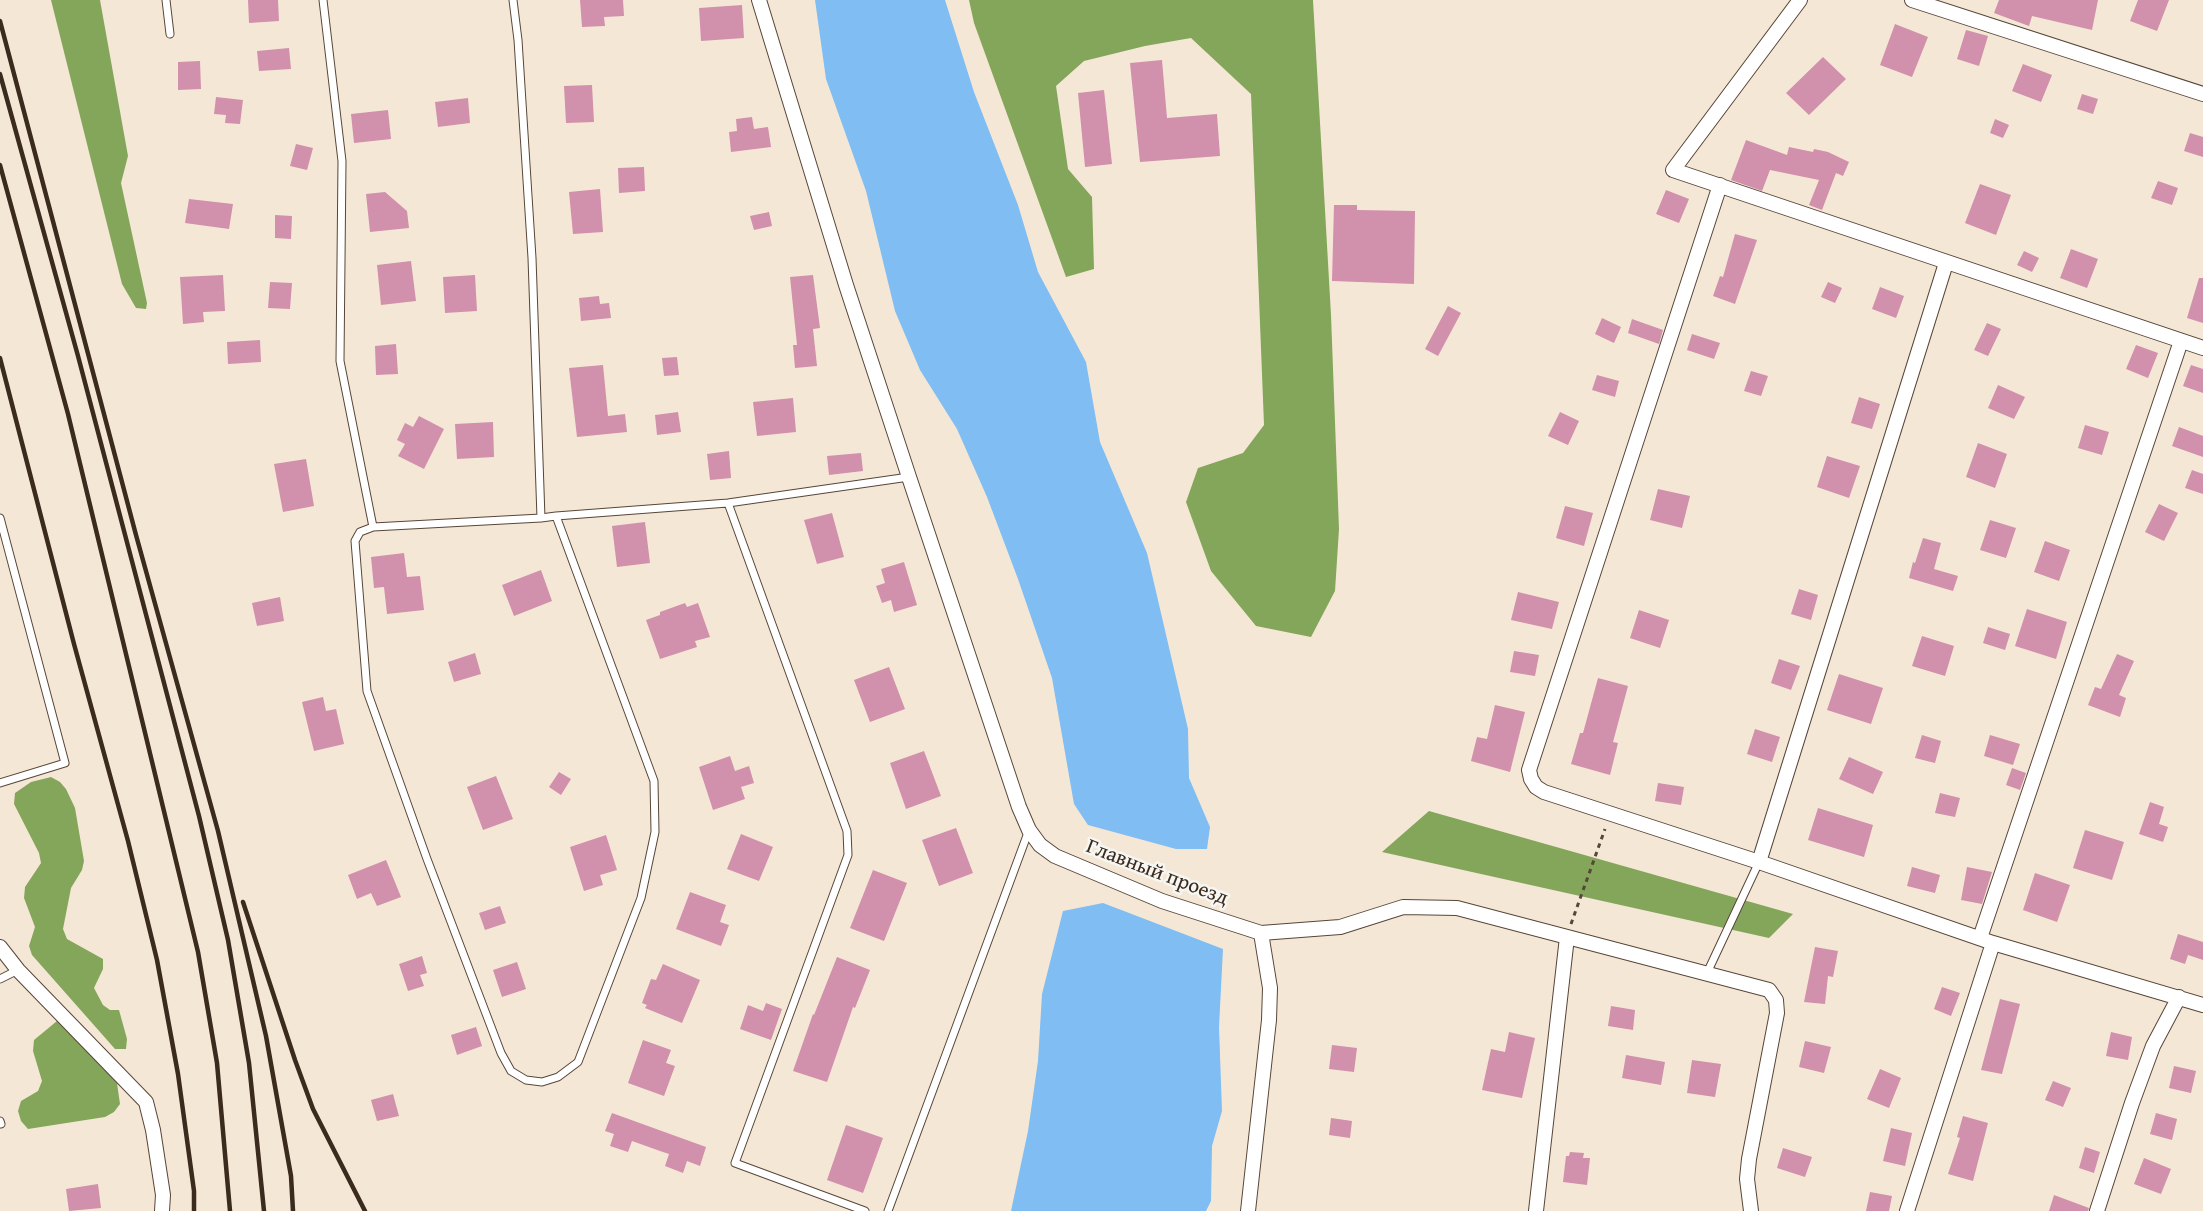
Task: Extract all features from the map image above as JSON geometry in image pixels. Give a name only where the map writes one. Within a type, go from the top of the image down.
[{"type":"street","points":[[759,0],[846,285],[1019,807],[1029,830]]},
{"type":"street","points":[[1800,0],[1674,170],[2203,348]]},
{"type":"street","points":[[1912,0],[2203,94]]},
{"type":"street","points":[[1720,185],[1529,770],[1531,779],[1536,787],[1544,792],[1759,862],[1986,940],[2178,998],[2203,1003]]},
{"type":"street","points":[[1759,862],[1946,262]]},
{"type":"street","points":[[1907,1211],[1986,940],[2181,341]]},
{"type":"street","name":"Главный проезд","points":[[1029,830],[1040,845],[1055,856],[1162,901],[1261,933]]},
{"type":"street","points":[[1248,1211],[1269,1020],[1270,988],[1261,933],[1340,927],[1403,907],[1457,908],[1768,990],[1776,1000],[1777,1013],[1749,1159],[1748,1199],[1751,1211]]},
{"type":"street","points":[[1536,1211],[1567,937]]},
{"type":"street","points":[[0,947],[18,970],[146,1102],[153,1130],[163,1195],[162,1211]]},
{"type":"street","points":[[2097,1211],[2153,1046],[2178,998]]},
{"type":"lane","points":[[166,0],[170,34]]},
{"type":"lane","points":[[323,0],[342,161],[340,361],[373,527]]},
{"type":"lane","points":[[513,0],[518,40],[532,258],[540,518]]},
{"type":"lane","points":[[556,516],[654,781],[655,832],[640,898],[578,1062],[558,1077],[542,1082],[526,1080],[511,1071],[501,1053],[427,859],[367,691],[355,541],[360,532],[373,527],[540,518],[556,516],[728,503],[909,477]]},
{"type":"lane","points":[[728,503],[847,831],[848,855],[735,1163],[866,1211]]},
{"type":"lane","points":[[0,518],[65,763],[0,783]]},
{"type":"lane","points":[[888,1211],[1029,830]]},
{"type":"lane","points":[[1707,973],[1759,862]]},
{"type":"lane","points":[[0,979],[18,970]]},
{"type":"path","points":[[1567,937],[1610,813]]},
{"type":"green space","points":[[51,0],[100,0],[128,156],[121,183],[147,303],[146,309],[136,308],[122,284]]},
{"type":"green space","points":[[969,0],[1313,0],[1331,315],[1339,529],[1335,591],[1311,637],[1256,626],[1211,571],[1186,502],[1198,468],[1243,453],[1264,425],[1251,94],[1191,38],[1145,46],[1084,61],[1056,86],[1068,169],[1092,197],[1094,269],[1066,277],[974,23]]},
{"type":"green space","points":[[51,777],[66,789],[75,808],[84,861],[82,870],[71,888],[63,929],[67,939],[103,959],[103,969],[94,988],[103,1005],[110,1010],[119,1010],[127,1039],[126,1049],[115,1049],[32,955],[29,946],[35,927],[24,898],[25,887],[41,863],[39,853],[14,804],[15,793],[31,782]]},
{"type":"green space","points":[[1429,811],[1793,914],[1769,938],[1382,852]]},
{"type":"green space","points":[[57,1021],[66,1026],[117,1083],[120,1104],[114,1112],[105,1117],[28,1129],[21,1121],[18,1111],[21,1101],[38,1091],[42,1081],[33,1051],[34,1040]]},
{"type":"water","points":[[815,0],[945,0],[974,92],[1018,205],[1038,272],[1086,362],[1100,442],[1147,553],[1188,729],[1189,778],[1210,827],[1207,849],[1176,849],[1088,825],[1074,804],[1052,678],[1018,579],[987,497],[957,429],[920,370],[895,311],[866,191],[826,79]]},
{"type":"water","points":[[1103,903],[1223,949],[1219,1027],[1222,1111],[1212,1146],[1211,1201],[1206,1211],[1011,1211],[1028,1131],[1038,1061],[1042,994],[1063,911]]},
{"type":"building","points":[[248,0],[278,0],[279,21],[249,23]]},
{"type":"building","points":[[580,0],[623,0],[624,16],[604,17],[605,26],[582,27]]},
{"type":"building","points":[[1999,0],[2098,0],[2092,30],[2032,16],[2029,26],[1994,13]]},
{"type":"building","points":[[2138,0],[2169,0],[2157,31],[2130,21]]},
{"type":"building","points":[[742,5],[744,38],[701,41],[699,8]]},
{"type":"building","points":[[1895,24],[1928,37],[1912,77],[1880,65]]},
{"type":"building","points":[[1966,30],[1988,36],[1979,66],[1957,59]]},
{"type":"building","points":[[289,48],[291,69],[259,71],[257,51]]},
{"type":"building","points":[[1823,57],[1846,79],[1809,115],[1786,93]]},
{"type":"building","points":[[1162,60],[1167,118],[1217,114],[1220,156],[1140,162],[1130,63]]},
{"type":"building","points":[[200,61],[201,89],[178,90],[178,62]]},
{"type":"building","points":[[2023,64],[2052,75],[2041,102],[2012,91]]},
{"type":"building","points":[[592,85],[594,122],[566,123],[564,86]]},
{"type":"building","points":[[1104,90],[1112,164],[1085,167],[1078,93]]},
{"type":"building","points":[[2082,94],[2098,99],[2093,114],[2077,109]]},
{"type":"building","points":[[216,97],[243,100],[240,124],[225,123],[226,115],[214,114]]},
{"type":"building","points":[[468,98],[470,123],[438,127],[435,102]]},
{"type":"building","points":[[388,110],[391,139],[354,143],[351,114]]},
{"type":"building","points":[[752,117],[754,129],[768,127],[771,147],[731,152],[729,132],[737,131],[736,119]]},
{"type":"building","points":[[1995,119],[2009,125],[2003,138],[1990,133]]},
{"type":"building","points":[[2190,133],[2203,137],[2203,157],[2184,151]]},
{"type":"building","points":[[1746,140],[1787,155],[1789,147],[1813,152],[1814,149],[1828,152],[1849,162],[1843,176],[1836,173],[1822,210],[1809,205],[1819,180],[1770,170],[1762,191],[1731,180]]},
{"type":"building","points":[[296,144],[313,148],[307,170],[290,166]]},
{"type":"building","points":[[644,167],[645,191],[619,193],[618,168]]},
{"type":"building","points":[[2158,181],[2178,188],[2172,205],[2151,198]]},
{"type":"building","points":[[1980,184],[2011,195],[1996,235],[1965,223]]},
{"type":"building","points":[[600,189],[603,232],[573,234],[569,192]]},
{"type":"building","points":[[1666,190],[1689,199],[1679,223],[1656,214]]},
{"type":"building","points":[[385,192],[407,211],[409,228],[370,232],[366,194]]},
{"type":"building","points":[[189,199],[233,204],[229,229],[185,223]]},
{"type":"building","points":[[1334,205],[1357,205],[1357,210],[1415,211],[1414,284],[1332,281]]},
{"type":"building","points":[[769,212],[772,226],[754,230],[750,216]]},
{"type":"building","points":[[275,215],[292,216],[291,239],[275,238]]},
{"type":"building","points":[[1735,234],[1757,240],[1735,304],[1713,296],[1720,276],[1723,277]]},
{"type":"building","points":[[2071,249],[2098,259],[2087,288],[2060,278]]},
{"type":"building","points":[[2024,251],[2039,258],[2032,272],[2017,265]]},
{"type":"building","points":[[411,261],[416,301],[381,305],[377,265]]},
{"type":"building","points":[[223,275],[225,311],[203,312],[204,322],[183,324],[180,277]]},
{"type":"building","points":[[475,275],[477,311],[445,313],[443,277]]},
{"type":"building","points":[[813,275],[820,328],[813,329],[817,366],[795,368],[793,345],[797,345],[790,277]]},
{"type":"building","points":[[2199,278],[2203,278],[2203,323],[2187,318]]},
{"type":"building","points":[[270,282],[292,283],[290,309],[268,308]]},
{"type":"building","points":[[1828,282],[1842,288],[1835,303],[1821,297]]},
{"type":"building","points":[[1880,287],[1904,296],[1896,318],[1872,309]]},
{"type":"building","points":[[599,296],[600,304],[609,303],[611,318],[581,321],[579,298]]},
{"type":"building","points":[[1448,306],[1461,313],[1438,356],[1425,349]]},
{"type":"building","points":[[1602,318],[1621,327],[1614,343],[1595,334]]},
{"type":"building","points":[[1632,319],[1663,330],[1659,344],[1628,333]]},
{"type":"building","points":[[1987,323],[2001,329],[1988,356],[1974,350]]},
{"type":"building","points":[[1692,334],[1720,343],[1714,359],[1687,350]]},
{"type":"building","points":[[260,340],[261,362],[228,364],[227,342]]},
{"type":"building","points":[[396,344],[398,374],[376,375],[375,346]]},
{"type":"building","points":[[2136,345],[2158,353],[2148,378],[2126,369]]},
{"type":"building","points":[[677,357],[679,375],[664,376],[662,358]]},
{"type":"building","points":[[603,365],[608,416],[625,414],[627,432],[577,437],[569,368]]},
{"type":"building","points":[[2191,365],[2203,369],[2203,393],[2183,386]]},
{"type":"building","points":[[1751,371],[1768,376],[1761,396],[1744,391]]},
{"type":"building","points":[[1597,375],[1619,381],[1615,397],[1592,390]]},
{"type":"building","points":[[1998,385],[2025,397],[2014,419],[1988,408]]},
{"type":"building","points":[[1859,397],[1880,404],[1872,429],[1851,423]]},
{"type":"building","points":[[793,398],[796,432],[757,436],[753,402]]},
{"type":"building","points":[[678,412],[681,432],[657,435],[655,415]]},
{"type":"building","points":[[1560,412],[1579,421],[1568,445],[1548,436]]},
{"type":"building","points":[[419,416],[444,429],[424,469],[398,456],[405,444],[397,440],[405,423],[413,427]]},
{"type":"building","points":[[493,422],[494,457],[457,459],[455,424]]},
{"type":"building","points":[[2085,425],[2109,432],[2102,455],[2078,448]]},
{"type":"building","points":[[2179,427],[2203,436],[2203,457],[2172,446]]},
{"type":"building","points":[[1978,443],[2007,454],[1995,488],[1966,477]]},
{"type":"building","points":[[729,451],[731,478],[710,480],[707,454]]},
{"type":"building","points":[[861,453],[863,471],[829,475],[827,456]]},
{"type":"building","points":[[1827,456],[1860,466],[1849,498],[1817,487]]},
{"type":"building","points":[[306,459],[314,506],[283,512],[274,464]]},
{"type":"building","points":[[2192,470],[2203,474],[2203,494],[2185,488]]},
{"type":"building","points":[[1658,489],[1690,496],[1682,528],[1650,520]]},
{"type":"building","points":[[2159,504],[2178,513],[2164,541],[2145,532]]},
{"type":"building","points":[[1565,506],[1593,513],[1584,546],[1556,538]]},
{"type":"building","points":[[832,513],[844,557],[817,564],[804,520]]},
{"type":"building","points":[[1990,520],[2016,528],[2006,558],[1980,550]]},
{"type":"building","points":[[645,522],[650,563],[617,567],[612,526]]},
{"type":"building","points":[[1923,538],[1941,543],[1934,569],[1958,576],[1953,591],[1909,578]]},
{"type":"building","points":[[2045,541],[2070,550],[2059,581],[2034,572]]},
{"type":"building","points":[[404,553],[407,577],[420,576],[424,610],[387,614],[384,587],[374,588],[371,557]]},
{"type":"building","points":[[904,562],[917,605],[894,612],[891,600],[882,603],[876,586],[885,583],[881,569]]},
{"type":"building","points":[[541,570],[552,601],[514,616],[502,585]]},
{"type":"building","points":[[1799,589],[1818,595],[1811,620],[1791,614]]},
{"type":"building","points":[[1518,592],[1559,602],[1552,629],[1511,620]]},
{"type":"building","points":[[280,597],[284,621],[257,626],[252,603]]},
{"type":"building","points":[[685,603],[687,607],[698,603],[710,637],[695,641],[697,647],[660,659],[646,620]]},
{"type":"building","points":[[2027,609],[2067,622],[2056,659],[2015,646]]},
{"type":"building","points":[[1639,610],[1669,620],[1660,648],[1630,638]]},
{"type":"building","points":[[1988,627],[2010,634],[2005,650],[1983,643]]},
{"type":"building","points":[[1922,636],[1954,646],[1945,676],[1912,666]]},
{"type":"building","points":[[1514,651],[1539,655],[1535,676],[1510,672]]},
{"type":"building","points":[[475,653],[481,674],[454,682],[448,662]]},
{"type":"building","points":[[2117,654],[2134,661],[2119,695],[2126,698],[2120,717],[2088,705],[2095,687],[2101,689]]},
{"type":"building","points":[[1779,659],[1800,666],[1791,690],[1771,683]]},
{"type":"building","points":[[889,667],[905,709],[870,722],[854,680]]},
{"type":"building","points":[[1839,674],[1883,688],[1871,724],[1827,710]]},
{"type":"building","points":[[1598,678],[1628,686],[1613,742],[1618,743],[1610,775],[1571,764],[1580,733],[1583,733]]},
{"type":"building","points":[[323,697],[326,711],[336,709],[344,744],[314,751],[302,702]]},
{"type":"building","points":[[1495,705],[1525,712],[1510,772],[1471,761],[1477,737],[1487,739]]},
{"type":"building","points":[[1755,729],[1780,737],[1772,762],[1747,754]]},
{"type":"building","points":[[1922,735],[1941,741],[1935,763],[1915,758]]},
{"type":"building","points":[[1990,735],[2020,744],[2013,765],[1984,756]]},
{"type":"building","points":[[924,751],[941,796],[906,809],[890,763]]},
{"type":"building","points":[[730,756],[735,771],[749,766],[754,783],[741,787],[745,799],[713,810],[699,767]]},
{"type":"building","points":[[1849,757],[1883,772],[1873,794],[1839,779]]},
{"type":"building","points":[[2012,768],[2026,773],[2020,790],[2006,785]]},
{"type":"building","points":[[559,772],[571,779],[561,795],[549,787]]},
{"type":"building","points":[[496,776],[513,819],[483,830],[467,787]]},
{"type":"building","points":[[1658,783],[1684,787],[1681,805],[1655,801]]},
{"type":"building","points":[[1940,793],[1960,798],[1955,817],[1935,813]]},
{"type":"building","points":[[2150,802],[2164,807],[2159,824],[2168,827],[2163,842],[2139,834]]},
{"type":"building","points":[[1818,808],[1873,825],[1864,857],[1808,840]]},
{"type":"building","points":[[956,828],[973,873],[939,886],[922,840]]},
{"type":"building","points":[[2085,830],[2124,842],[2112,880],[2073,868]]},
{"type":"building","points":[[741,834],[773,847],[759,881],[727,869]]},
{"type":"building","points":[[606,835],[617,870],[600,875],[603,885],[584,891],[570,847]]},
{"type":"building","points":[[386,860],[401,897],[377,906],[371,893],[357,899],[348,875]]},
{"type":"building","points":[[1912,867],[1940,875],[1935,893],[1907,886]]},
{"type":"building","points":[[1967,867],[1992,872],[1982,904],[1961,900]]},
{"type":"building","points":[[873,870],[907,883],[884,941],[850,928]]},
{"type":"building","points":[[2035,873],[2070,885],[2057,922],[2023,910]]},
{"type":"building","points":[[690,892],[726,905],[720,922],[729,925],[721,946],[676,929]]},
{"type":"building","points":[[500,906],[506,923],[485,930],[479,913]]},
{"type":"building","points":[[2178,934],[2203,942],[2203,960],[2188,955],[2185,964],[2170,959]]},
{"type":"building","points":[[1815,947],[1838,951],[1833,977],[1828,976],[1825,1004],[1804,1002]]},
{"type":"building","points":[[422,956],[427,973],[420,975],[424,986],[408,991],[399,964]]},
{"type":"building","points":[[837,957],[870,970],[855,1008],[853,1007],[827,1082],[793,1071],[813,1014]]},
{"type":"building","points":[[517,962],[526,989],[502,997],[493,970]]},
{"type":"building","points":[[663,964],[700,980],[682,1023],[645,1008],[647,1005],[642,1003],[651,979],[656,980]]},
{"type":"building","points":[[1942,987],[1960,993],[1951,1016],[1934,1009]]},
{"type":"building","points":[[2000,999],[2020,1004],[2002,1074],[1981,1070]]},
{"type":"building","points":[[766,1003],[782,1009],[771,1040],[740,1029],[748,1005],[763,1011]]},
{"type":"building","points":[[1611,1006],[1635,1010],[1633,1030],[1608,1026]]},
{"type":"building","points":[[476,1027],[482,1046],[457,1055],[451,1035]]},
{"type":"building","points":[[1509,1032],[1535,1038],[1522,1098],[1482,1090],[1491,1049],[1505,1052]]},
{"type":"building","points":[[2111,1032],[2132,1037],[2128,1060],[2106,1056]]},
{"type":"building","points":[[643,1040],[671,1050],[666,1063],[675,1066],[664,1096],[628,1083]]},
{"type":"building","points":[[1805,1041],[1831,1047],[1824,1073],[1799,1067]]},
{"type":"building","points":[[1332,1045],[1357,1048],[1354,1072],[1329,1069]]},
{"type":"building","points":[[1626,1055],[1665,1062],[1661,1085],[1622,1078]]},
{"type":"building","points":[[1692,1060],[1721,1064],[1715,1097],[1687,1093]]},
{"type":"building","points":[[2174,1066],[2196,1071],[2191,1093],[2169,1088]]},
{"type":"building","points":[[1880,1069],[1901,1078],[1889,1108],[1867,1099]]},
{"type":"building","points":[[2053,1081],[2071,1088],[2063,1107],[2045,1100]]},
{"type":"building","points":[[393,1094],[399,1116],[377,1121],[371,1100]]},
{"type":"building","points":[[612,1113],[706,1147],[700,1166],[687,1161],[683,1173],[665,1166],[669,1154],[632,1141],[628,1152],[610,1146],[614,1134],[605,1131]]},
{"type":"building","points":[[2156,1113],[2177,1119],[2172,1140],[2150,1134]]},
{"type":"building","points":[[1963,1116],[1988,1123],[1973,1181],[1948,1174],[1960,1138],[1957,1137]]},
{"type":"building","points":[[1331,1118],[1352,1121],[1350,1138],[1329,1135]]},
{"type":"building","points":[[846,1125],[883,1138],[863,1193],[827,1180]]},
{"type":"building","points":[[1891,1128],[1912,1133],[1905,1166],[1883,1161]]},
{"type":"building","points":[[2085,1147],[2100,1152],[2094,1173],[2079,1168]]},
{"type":"building","points":[[1783,1148],[1812,1157],[1805,1177],[1777,1168]]},
{"type":"building","points":[[1570,1152],[1584,1153],[1583,1158],[1590,1158],[1587,1185],[1563,1182],[1566,1156],[1569,1156]]},
{"type":"building","points":[[2144,1158],[2171,1169],[2161,1194],[2134,1184]]},
{"type":"building","points":[[98,1184],[101,1208],[69,1211],[66,1189]]},
{"type":"building","points":[[1870,1192],[1892,1196],[1889,1211],[1866,1211]]},
{"type":"building","points":[[2054,1195],[2089,1208],[2088,1211],[2049,1211]]},
{"type":"railway","points":[[0,21],[136,535],[218,831],[266,1036],[291,1176],[293,1211]]},
{"type":"railway","points":[[0,74],[78,356],[199,816],[228,940],[249,1063],[264,1211]]},
{"type":"railway","points":[[0,165],[68,414],[198,952],[217,1063],[230,1211]]},
{"type":"railway","points":[[0,358],[128,841],[157,960],[178,1074],[194,1191],[194,1211]]},
{"type":"railway","points":[[243,902],[313,1109],[365,1211]]}]
